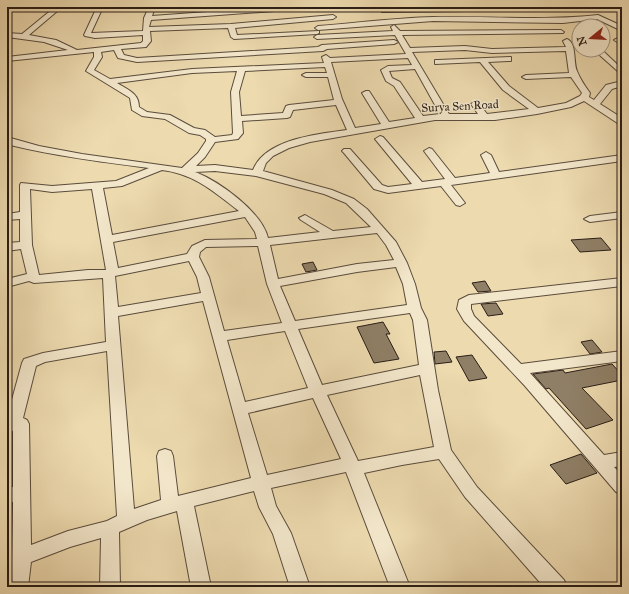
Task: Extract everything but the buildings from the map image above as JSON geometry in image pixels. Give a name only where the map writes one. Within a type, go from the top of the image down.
[{"type":"street","points":[[7,8],[29,7]]},
{"type":"street","points":[[24,36],[59,7]]},
{"type":"street","points":[[100,7],[87,33],[89,36],[146,31],[195,30],[333,17]]},
{"type":"street","points":[[7,59],[77,53],[144,44],[147,41],[147,18],[152,7]]},
{"type":"street","points":[[147,18],[302,7]]},
{"type":"street","points":[[381,8],[556,8],[557,20],[561,32],[570,49]]},
{"type":"street","points":[[381,8],[404,41],[446,116]]},
{"type":"street","points":[[589,18],[600,18]]},
{"type":"street","points":[[352,131],[339,102],[320,41],[319,28],[425,19],[571,20]]},
{"type":"street","points":[[611,24],[622,30]]},
{"type":"street","points":[[232,26],[234,37],[320,41],[362,45],[404,41]]},
{"type":"street","points":[[118,48],[121,56],[137,60],[193,57],[398,33],[561,32]]},
{"type":"street","points":[[7,35],[24,36],[66,46],[77,53]]},
{"type":"street","points":[[266,44],[320,41]]},
{"type":"street","points":[[109,82],[196,71],[241,70],[327,63],[465,48],[492,51],[570,49]]},
{"type":"street","points":[[564,58],[570,49]]},
{"type":"street","points":[[96,50],[98,57],[90,71],[133,96],[136,101],[135,108],[140,112],[167,117],[192,131],[202,132],[211,140],[235,137],[238,133],[235,88],[241,70]]},
{"type":"street","points":[[193,57],[196,71]]},
{"type":"street","points":[[438,62],[564,58],[570,62],[574,75],[586,93],[584,98],[612,114],[622,123]]},
{"type":"street","points":[[606,58],[622,73]]},
{"type":"street","points":[[483,61],[506,88],[537,111]]},
{"type":"street","points":[[418,67],[388,68],[385,70],[389,79],[397,84],[420,120]]},
{"type":"street","points":[[306,75],[331,75]]},
{"type":"street","points":[[526,78],[574,75]]},
{"type":"street","points":[[595,104],[609,87],[622,83]]},
{"type":"street","points":[[366,93],[386,125]]},
{"type":"street","name":"Surya Sen Road","points":[[257,173],[261,162],[265,158],[286,146],[308,139],[446,116],[484,117],[537,111],[568,105],[584,98]]},
{"type":"street","points":[[238,119],[287,114],[289,108],[339,102]]},
{"type":"street","points":[[475,104],[484,117]]},
{"type":"street","points":[[612,114],[622,114]]},
{"type":"street","points":[[380,139],[420,186]]},
{"type":"street","points":[[7,140],[12,143],[82,157],[184,170],[215,168],[257,173],[314,188],[350,201],[363,211],[392,245],[409,284],[414,308],[420,320],[427,368],[444,452],[471,492],[557,587]]},
{"type":"street","points":[[184,170],[202,155],[211,140]]},
{"type":"street","points":[[346,151],[382,189],[420,186],[622,158]]},
{"type":"street","points":[[429,151],[460,203]]},
{"type":"street","points":[[486,155],[496,175]]},
{"type":"street","points":[[162,167],[118,184],[52,189],[25,185],[26,245],[32,276],[34,279],[110,273],[193,257]]},
{"type":"street","points":[[184,170],[203,179],[248,213],[261,232],[272,284],[317,392],[352,466],[400,587]]},
{"type":"street","points":[[97,186],[110,273],[110,313],[114,345],[118,524],[110,587]]},
{"type":"street","points":[[106,240],[248,213]]},
{"type":"street","points":[[7,218],[26,215]]},
{"type":"street","points":[[590,219],[622,215]]},
{"type":"street","points":[[304,218],[332,235]]},
{"type":"street","points":[[300,587],[282,533],[268,507],[218,335],[203,277],[193,257],[194,250],[197,246],[205,244],[263,242],[380,230]]},
{"type":"street","points":[[7,247],[26,245]]},
{"type":"street","points":[[272,284],[356,268],[401,263]]},
{"type":"street","points":[[7,283],[32,276]]},
{"type":"street","points":[[622,282],[482,298],[469,300],[464,303],[464,309],[470,318],[518,369],[622,487]]},
{"type":"street","points":[[110,313],[207,296]]},
{"type":"street","points":[[218,335],[229,336],[369,313],[414,308]]},
{"type":"street","points":[[14,584],[22,557],[14,494],[21,424],[10,425],[29,363],[43,358],[114,345]]},
{"type":"street","points":[[518,369],[622,356]]},
{"type":"street","points":[[239,409],[427,368]]},
{"type":"street","points":[[22,557],[68,539],[118,524],[143,513],[217,492],[352,466],[444,452]]},
{"type":"street","points":[[165,456],[177,504],[191,544],[201,587]]},
{"type":"street","points":[[599,462],[622,459]]}]
